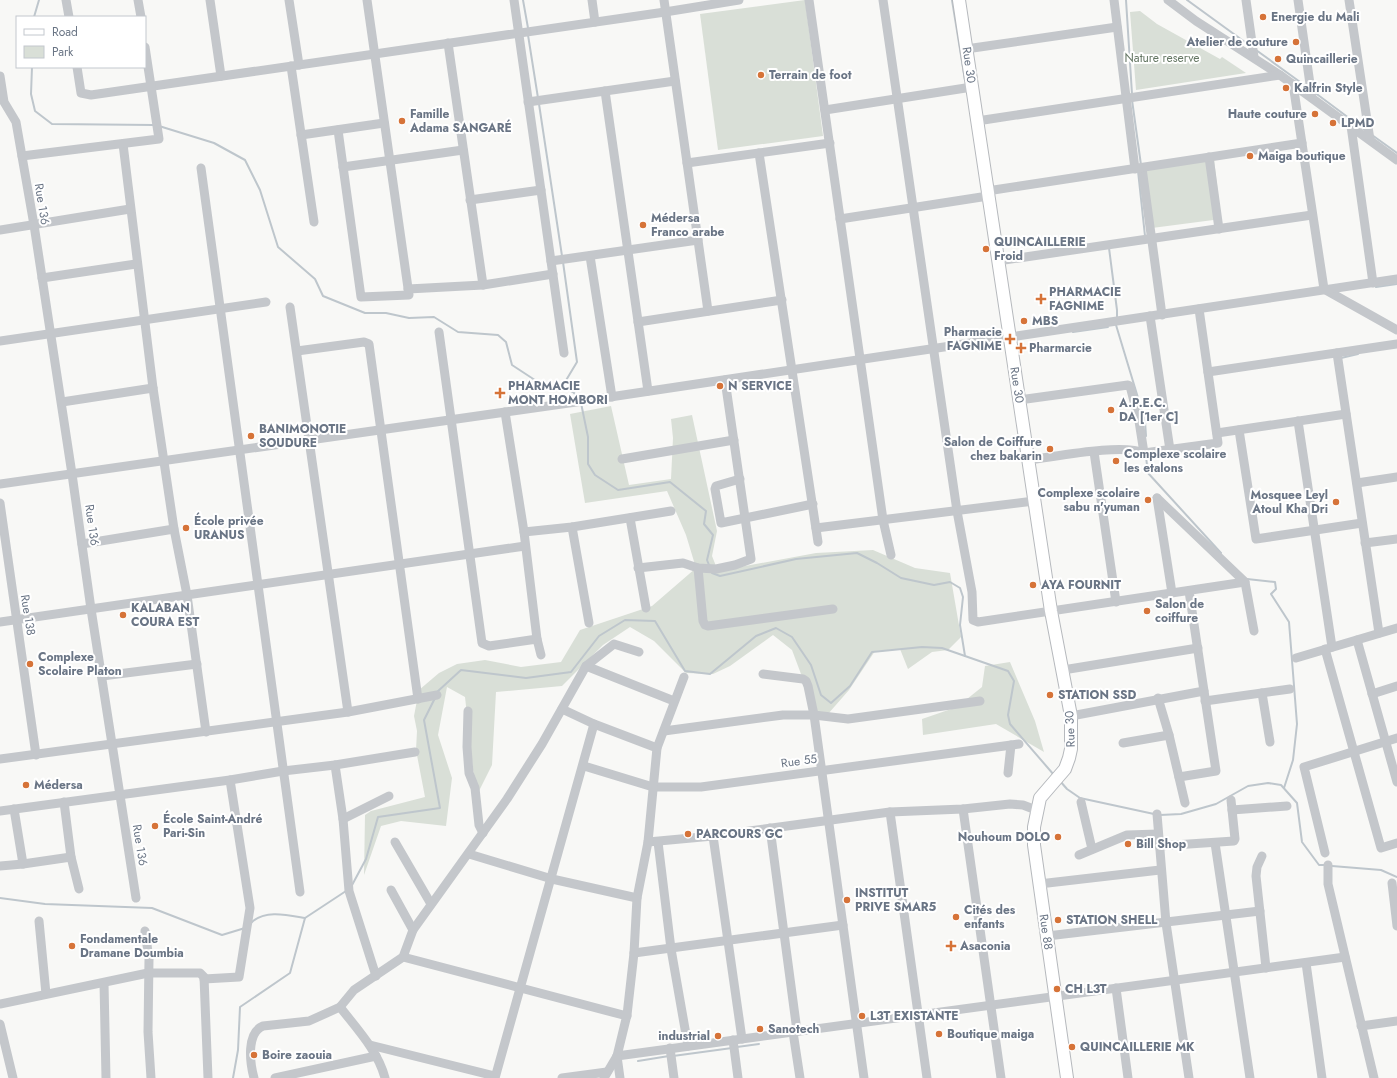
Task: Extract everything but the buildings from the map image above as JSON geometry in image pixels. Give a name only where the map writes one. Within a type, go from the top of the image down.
[{"type":"main road","name":"Rue 30","points":[[959,0],[1051,611],[1071,716],[1071,749],[1065,769]]},
{"type":"main road","name":"Rue 88","points":[[1065,769],[1046,789],[1040,798],[1036,810],[1034,845],[1067,1078]]},
{"type":"street","points":[[66,0],[69,16]]},
{"type":"street","points":[[138,0],[140,16]]},
{"type":"street","points":[[210,0],[220,76]]},
{"type":"street","points":[[289,0],[302,135],[314,222]]},
{"type":"street","points":[[338,130],[362,297],[409,295],[367,0]]},
{"type":"street","points":[[514,0],[564,353]]},
{"type":"street","points":[[592,0],[595,22]]},
{"type":"street","points":[[664,0],[708,311]]},
{"type":"street","points":[[77,68],[81,93],[86,95],[151,87],[739,0]]},
{"type":"street","points":[[809,0],[883,520],[891,554]]},
{"type":"street","points":[[883,0],[957,511],[972,592],[973,620],[978,622],[1245,582]]},
{"type":"street","points":[[1114,0],[1117,27],[1130,98],[1147,239],[1162,315]]},
{"type":"street","points":[[1168,0],[1196,21],[1254,57],[1293,84],[1397,160]]},
{"type":"street","points":[[1246,0],[1254,57]]},
{"type":"street","points":[[1298,0],[1312,98]]},
{"type":"street","points":[[1349,0],[1370,140]]},
{"type":"street","points":[[966,49],[1117,27]]},
{"type":"street","points":[[448,43],[483,285]]},
{"type":"street","points":[[22,156],[159,139],[146,54]]},
{"type":"street","points":[[977,121],[1280,75]]},
{"type":"street","points":[[0,76],[2,102]]},
{"type":"street","points":[[528,102],[675,81]]},
{"type":"street","points":[[1293,84],[1324,289]]},
{"type":"street","points":[[825,110],[972,87]]},
{"type":"street","points":[[605,90],[648,391]]},
{"type":"street","name":"Rue 136","points":[[2,102],[16,122],[34,225],[62,402],[111,743],[136,898]]},
{"type":"street","points":[[302,135],[384,123]]},
{"type":"street","points":[[1351,126],[1373,283]]},
{"type":"street","points":[[687,163],[830,143]]},
{"type":"street","points":[[840,219],[1139,168],[1302,143]]},
{"type":"street","points":[[123,144],[136,264],[153,388],[165,460],[174,529],[187,595],[206,732]]},
{"type":"street","points":[[343,168],[463,150]]},
{"type":"street","points":[[759,153],[818,542]]},
{"type":"street","points":[[1209,157],[1219,229]]},
{"type":"street","points":[[201,168],[300,892]]},
{"type":"street","points":[[470,200],[541,190]]},
{"type":"street","points":[[0,230],[130,209]]},
{"type":"street","points":[[998,261],[1312,215]]},
{"type":"street","points":[[551,261],[698,240]]},
{"type":"street","points":[[590,256],[612,397]]},
{"type":"street","points":[[42,278],[136,264]]},
{"type":"street","points":[[408,289],[483,285],[553,274]]},
{"type":"street","points":[[0,484],[612,397],[1397,279]]},
{"type":"street","points":[[1324,289],[1397,330]]},
{"type":"street","points":[[638,322],[782,300]]},
{"type":"street","points":[[0,341],[52,335],[144,319],[266,302]]},
{"type":"street","points":[[290,307],[348,712]]},
{"type":"street","points":[[1028,460],[1134,449],[1144,453],[1218,443],[1198,309]]},
{"type":"street","points":[[1150,316],[1170,450]]},
{"type":"street","points":[[439,332],[482,643],[489,646],[537,640]]},
{"type":"street","points":[[297,351],[364,342],[369,344],[418,699]]},
{"type":"street","points":[[1208,372],[1397,344]]},
{"type":"street","points":[[1337,353],[1379,633]]},
{"type":"street","points":[[638,568],[683,563],[698,568],[716,568],[750,560],[752,556],[745,519],[725,380]]},
{"type":"street","points":[[1019,400],[1128,385],[1130,386],[1139,421],[1144,453]]},
{"type":"street","points":[[62,402],[153,388]]},
{"type":"street","points":[[505,412],[526,546],[537,640],[541,655]]},
{"type":"street","points":[[1217,433],[1346,414]]},
{"type":"street","points":[[1298,421],[1314,530],[1328,648],[1354,752],[1381,848],[1397,842]]},
{"type":"street","points":[[1239,430],[1256,539],[1362,523]]},
{"type":"street","points":[[622,459],[734,440]]},
{"type":"street","points":[[1094,452],[1116,602]]},
{"type":"street","points":[[1356,483],[1397,477]]},
{"type":"street","points":[[740,479],[719,484],[715,489],[721,523],[813,504]]},
{"type":"street","points":[[1172,593],[1157,498],[1245,582],[1254,631]]},
{"type":"street","points":[[816,528],[1034,502]]},
{"type":"street","name":"Rue 138","points":[[0,503],[36,755]]},
{"type":"street","points":[[524,532],[572,527],[671,511]]},
{"type":"street","points":[[630,518],[646,608]]},
{"type":"street","points":[[572,527],[589,623]]},
{"type":"street","points":[[82,544],[174,529]]},
{"type":"street","points":[[1365,543],[1397,539]]},
{"type":"street","points":[[0,622],[526,546]]},
{"type":"street","points":[[698,568],[703,621],[705,625],[708,626],[833,609]]},
{"type":"street","points":[[1179,777],[1216,771],[1189,591]]},
{"type":"street","points":[[1296,658],[1397,628]]},
{"type":"street","points":[[1357,640],[1397,782]]},
{"type":"street","points":[[254,1078],[250,1059],[253,1033],[257,1028],[309,1021],[340,1007],[354,990],[403,957],[412,930],[469,854],[527,767],[586,666],[614,644],[639,652]]},
{"type":"street","points":[[1063,670],[1198,648]]},
{"type":"street","points":[[102,676],[197,664]]},
{"type":"street","points":[[586,666],[674,701]]},
{"type":"street","points":[[763,674],[802,679],[806,681],[814,715],[864,1078]]},
{"type":"street","points":[[562,1078],[606,1075],[617,1056],[627,1016],[634,953],[637,898],[648,842],[657,748],[684,677]]},
{"type":"street","points":[[1372,694],[1397,686]]},
{"type":"street","points":[[1206,701],[1290,689]]},
{"type":"street","points":[[1071,716],[1158,698],[1204,691]]},
{"type":"street","points":[[1262,693],[1270,742]]},
{"type":"street","points":[[0,759],[348,712],[437,695]]},
{"type":"street","points":[[1158,698],[1169,734],[1185,803]]},
{"type":"street","points":[[664,731],[783,715],[814,715],[848,719],[980,701]]},
{"type":"street","points":[[562,709],[594,724],[657,748]]},
{"type":"street","points":[[468,711],[466,747],[469,773],[475,788],[479,825],[483,833]]},
{"type":"street","points":[[370,1045],[495,1077],[584,766],[594,724]]},
{"type":"street","points":[[1123,743],[1169,734]]},
{"type":"street","points":[[1325,853],[1304,767],[1397,738]]},
{"type":"street","name":"Rue 55","points":[[584,766],[653,787],[701,786],[1015,745],[1008,773]]},
{"type":"street","points":[[0,811],[230,780],[283,770],[335,765],[414,752]]},
{"type":"street","points":[[335,765],[343,819],[349,891],[376,976]]},
{"type":"street","points":[[204,979],[239,977],[250,908],[230,780]]},
{"type":"street","points":[[343,819],[389,796]]},
{"type":"street","points":[[64,802],[71,857],[79,889]]},
{"type":"street","points":[[1081,802],[1092,849]]},
{"type":"street","points":[[648,842],[713,836],[890,812],[963,809],[1010,804],[1024,805],[1036,810]]},
{"type":"street","points":[[1159,846],[1232,843],[1235,839],[1232,805],[1287,806]]},
{"type":"street","points":[[14,809],[23,864]]},
{"type":"street","points":[[963,809],[1001,1078]]},
{"type":"street","points":[[890,812],[927,1078]]},
{"type":"street","points":[[1157,814],[1160,870],[1166,923],[1189,1078]]},
{"type":"street","points":[[770,828],[800,1078]]},
{"type":"street","points":[[1079,855],[1127,835],[1158,834]]},
{"type":"street","points":[[713,836],[727,942],[737,1039],[735,1053],[738,1078]]},
{"type":"street","points":[[395,842],[431,904]]},
{"type":"street","points":[[658,842],[672,949],[688,1046]]},
{"type":"street","points":[[1216,843],[1250,1078]]},
{"type":"street","points":[[469,854],[552,879],[637,898]]},
{"type":"street","points":[[1262,856],[1257,867],[1256,876],[1266,968]]},
{"type":"street","points":[[0,866],[71,857]]},
{"type":"street","points":[[1328,865],[1328,884],[1374,1078]]},
{"type":"street","points":[[1039,884],[1160,870]]},
{"type":"street","points":[[1392,883],[1397,926]]},
{"type":"street","points":[[391,890],[412,930]]},
{"type":"street","points":[[1047,936],[1260,911]]},
{"type":"street","points":[[39,921],[46,994]]},
{"type":"street","points":[[634,953],[727,942],[843,925]]},
{"type":"street","points":[[145,931],[149,959],[148,1032],[151,1078]]},
{"type":"street","points":[[403,957],[627,1016]]},
{"type":"street","points":[[617,1056],[1345,958]]},
{"type":"street","points":[[1306,963],[1322,1078]]},
{"type":"street","points":[[0,1004],[148,973],[200,973],[204,979],[208,1078]]},
{"type":"street","points":[[104,982],[106,1078]]},
{"type":"street","points":[[1116,988],[1128,1078]]},
{"type":"street","points":[[340,1007],[370,1045],[382,1066],[385,1078]]},
{"type":"street","points":[[1361,1026],[1397,1021]]},
{"type":"street","points":[[0,1024],[13,1078]]},
{"type":"street","points":[[670,1048],[674,1078]]},
{"type":"street","points":[[275,1078],[376,1056]]},
{"type":"street","points":[[617,1056],[620,1078]]},
{"type":"green space","name":"Terrain de foot","points":[[805,0],[823,136],[718,150],[700,14]]},
{"type":"green space","name":"Nature reserve","points":[[1140,11],[1157,24],[1220,59],[1222,57],[1246,73],[1136,90],[1130,12]]},
{"type":"green space","points":[[1214,159],[1221,219],[1152,228],[1144,168]]},
{"type":"green space","points":[[611,406],[629,485],[671,479],[673,438],[671,419],[692,415],[717,531],[712,556],[718,571],[816,553],[873,550],[915,568],[950,573],[961,637],[948,650],[932,652],[908,669],[900,649],[875,651],[849,690],[828,714],[812,710],[804,682],[792,650],[773,635],[730,666],[713,674],[686,673],[654,641],[630,627],[603,645],[562,686],[496,692],[492,765],[476,797],[465,697],[447,687],[438,735],[452,778],[446,826],[401,821],[381,826],[364,875],[365,815],[371,811],[425,797],[416,750],[417,731],[414,716],[419,690],[439,673],[457,664],[485,660],[521,667],[561,662],[580,630],[652,606],[696,568],[686,535],[667,491],[585,503],[570,414]]},
{"type":"green space","points":[[1010,662],[1035,721],[1044,752],[996,724],[923,735],[922,719],[957,707],[982,687],[985,666]]},
{"type":"waterway","points":[[34,16],[39,0]]},
{"type":"waterway","points":[[523,0],[528,28]]},
{"type":"waterway","points":[[952,0],[965,80]]},
{"type":"waterway","points":[[1126,0],[1132,94]]},
{"type":"waterway","points":[[1187,0],[1249,45]]},
{"type":"waterway","points":[[528,35],[538,98]]},
{"type":"waterway","points":[[1256,50],[1307,87]]},
{"type":"waterway","points":[[32,68],[31,94],[35,111],[52,124],[153,125]]},
{"type":"waterway","points":[[1314,92],[1365,130]]},
{"type":"waterway","points":[[1132,100],[1141,165]]},
{"type":"waterway","points":[[539,104],[562,256]]},
{"type":"waterway","points":[[159,126],[214,143],[245,160],[260,190],[278,247],[315,279],[323,296],[365,313],[386,313],[409,318],[434,317],[458,332],[498,335],[506,342],[512,365],[544,386],[552,385],[562,387],[573,392],[580,399]]},
{"type":"waterway","points":[[1372,135],[1397,153]]},
{"type":"waterway","points":[[1138,171],[1145,236]]},
{"type":"waterway","points":[[1109,248],[1117,318]]},
{"type":"waterway","points":[[562,387],[577,362],[563,262]]},
{"type":"waterway","points":[[1376,287],[1397,284]]},
{"type":"waterway","points":[[1116,325],[1145,421],[1146,436]]},
{"type":"waterway","points":[[1073,332],[1108,327]]},
{"type":"waterway","points":[[1341,358],[1358,354]]},
{"type":"waterway","points":[[581,403],[588,437],[588,464],[595,475],[618,490],[670,482],[706,511],[704,524],[713,535],[707,560],[709,565]]},
{"type":"waterway","points":[[1146,457],[1148,473],[1221,553]]},
{"type":"waterway","points":[[712,573],[720,576],[796,559],[857,553],[901,578],[934,585],[950,582],[960,588],[963,597],[960,625],[965,656]]},
{"type":"waterway","points":[[1247,579],[1275,582],[1276,589],[1271,594],[1289,622],[1297,724],[1293,760],[1284,788]]},
{"type":"waterway","points":[[437,692],[461,670],[526,678],[571,672],[599,636],[625,620],[655,621],[685,671],[710,674],[756,636],[776,628],[792,637],[811,665],[821,695],[831,703],[850,686],[872,652],[922,647],[942,648],[1008,671],[1014,681],[1008,715],[1010,724],[1054,775]]},
{"type":"waterway","points":[[351,887],[366,859],[378,817],[440,808],[424,720],[435,698]]},
{"type":"waterway","points":[[1060,781],[1067,789],[1080,798],[1154,814]]},
{"type":"waterway","points":[[1160,815],[1181,814],[1216,804],[1248,786],[1268,783],[1281,785],[1297,803],[1302,842],[1319,865],[1325,865]]},
{"type":"waterway","points":[[1332,866],[1381,870],[1397,877]]},
{"type":"waterway","points":[[233,1078],[238,1050],[240,1007],[290,973],[305,918],[346,891]]},
{"type":"waterway","points":[[0,898],[45,904],[152,908],[222,935],[245,928]]},
{"type":"waterway","points":[[251,923],[256,919],[269,914],[305,918]]},
{"type":"waterway","points":[[737,1047],[759,1044]]},
{"type":"waterway","points":[[673,1056],[732,1048]]},
{"type":"waterway","points":[[638,1061],[669,1056]]},
{"type":"place","name":"Energie du Mali","points":[[1263,17]]},
{"type":"place","name":"Atelier de couture","points":[[1296,42]]},
{"type":"place","name":"Quincaillerie","points":[[1278,59]]},
{"type":"place","name":"Terrain de foot","points":[[761,75]]},
{"type":"place","name":"Kalfrin Style","points":[[1286,88]]},
{"type":"place","name":"Haute couture","points":[[1315,114]]},
{"type":"place","name":"Famille Adama SANGARÉ","points":[[402,121]]},
{"type":"place","name":"LPMD","points":[[1333,123]]},
{"type":"place","name":"Maiga boutique","points":[[1250,156]]},
{"type":"place","name":"Médersa Franco arabe","points":[[643,225]]},
{"type":"place","name":"QUINCAILLERIE Froid","points":[[986,249]]},
{"type":"place","name":"PHARMACIE FAGNIME","points":[[1041,299]]},
{"type":"place","name":"MBS","points":[[1024,321]]},
{"type":"place","name":"Pharmacie FAGNIME","points":[[1010,339]]},
{"type":"place","name":"Pharmarcie","points":[[1021,348]]},
{"type":"place","name":"N SERVICE","points":[[720,386]]},
{"type":"place","name":"PHARMACIE MONT HOMBORI","points":[[500,393]]},
{"type":"place","name":"A.P.E.C. DA [1er C]","points":[[1111,410]]},
{"type":"place","name":"BANIMONOTIE SOUDURE","points":[[251,436]]},
{"type":"place","name":"Salon de Coiffure chez bakarin","points":[[1050,449]]},
{"type":"place","name":"Complexe scolaire les etalons","points":[[1116,461]]},
{"type":"place","name":"Complexe scolaire sabu n'yuman","points":[[1148,500]]},
{"type":"place","name":"Mosquee Leyl Atoul Kha Dri","points":[[1336,502]]},
{"type":"place","name":"École privée URANUS","points":[[186,528]]},
{"type":"place","name":"AYA FOURNIT","points":[[1033,585]]},
{"type":"place","name":"Salon de coiffure","points":[[1147,611]]},
{"type":"place","name":"KALABAN COURA EST","points":[[123,615]]},
{"type":"place","name":"Complexe Scolaire Platon","points":[[30,664]]},
{"type":"place","name":"STATION SSD","points":[[1050,695]]},
{"type":"place","name":"Médersa","points":[[26,785]]},
{"type":"place","name":"École Saint-André Pari-Sin","points":[[155,826]]},
{"type":"place","name":"PARCOURS GC","points":[[688,834]]},
{"type":"place","name":"Nouhoum DOLO","points":[[1058,837]]},
{"type":"place","name":"Bill Shop","points":[[1128,844]]},
{"type":"place","name":"INSTITUT PRIVE SMAR5","points":[[847,900]]},
{"type":"place","name":"Cités des enfants","points":[[956,917]]},
{"type":"place","name":"STATION SHELL","points":[[1058,920]]},
{"type":"place","name":"Fondamentale Dramane Doumbia","points":[[72,946]]},
{"type":"place","name":"Asaconia","points":[[951,946]]},
{"type":"place","name":"CH L3T","points":[[1057,989]]},
{"type":"place","name":"L3T EXISTANTE","points":[[862,1016]]},
{"type":"place","name":"Sanotech","points":[[760,1029]]},
{"type":"place","name":"Boutique maiga","points":[[939,1034]]},
{"type":"place","name":"industrial","points":[[718,1036]]},
{"type":"place","name":"QUINCAILLERIE MK","points":[[1072,1047]]},
{"type":"place","name":"Boire zaouia","points":[[254,1055]]}]
